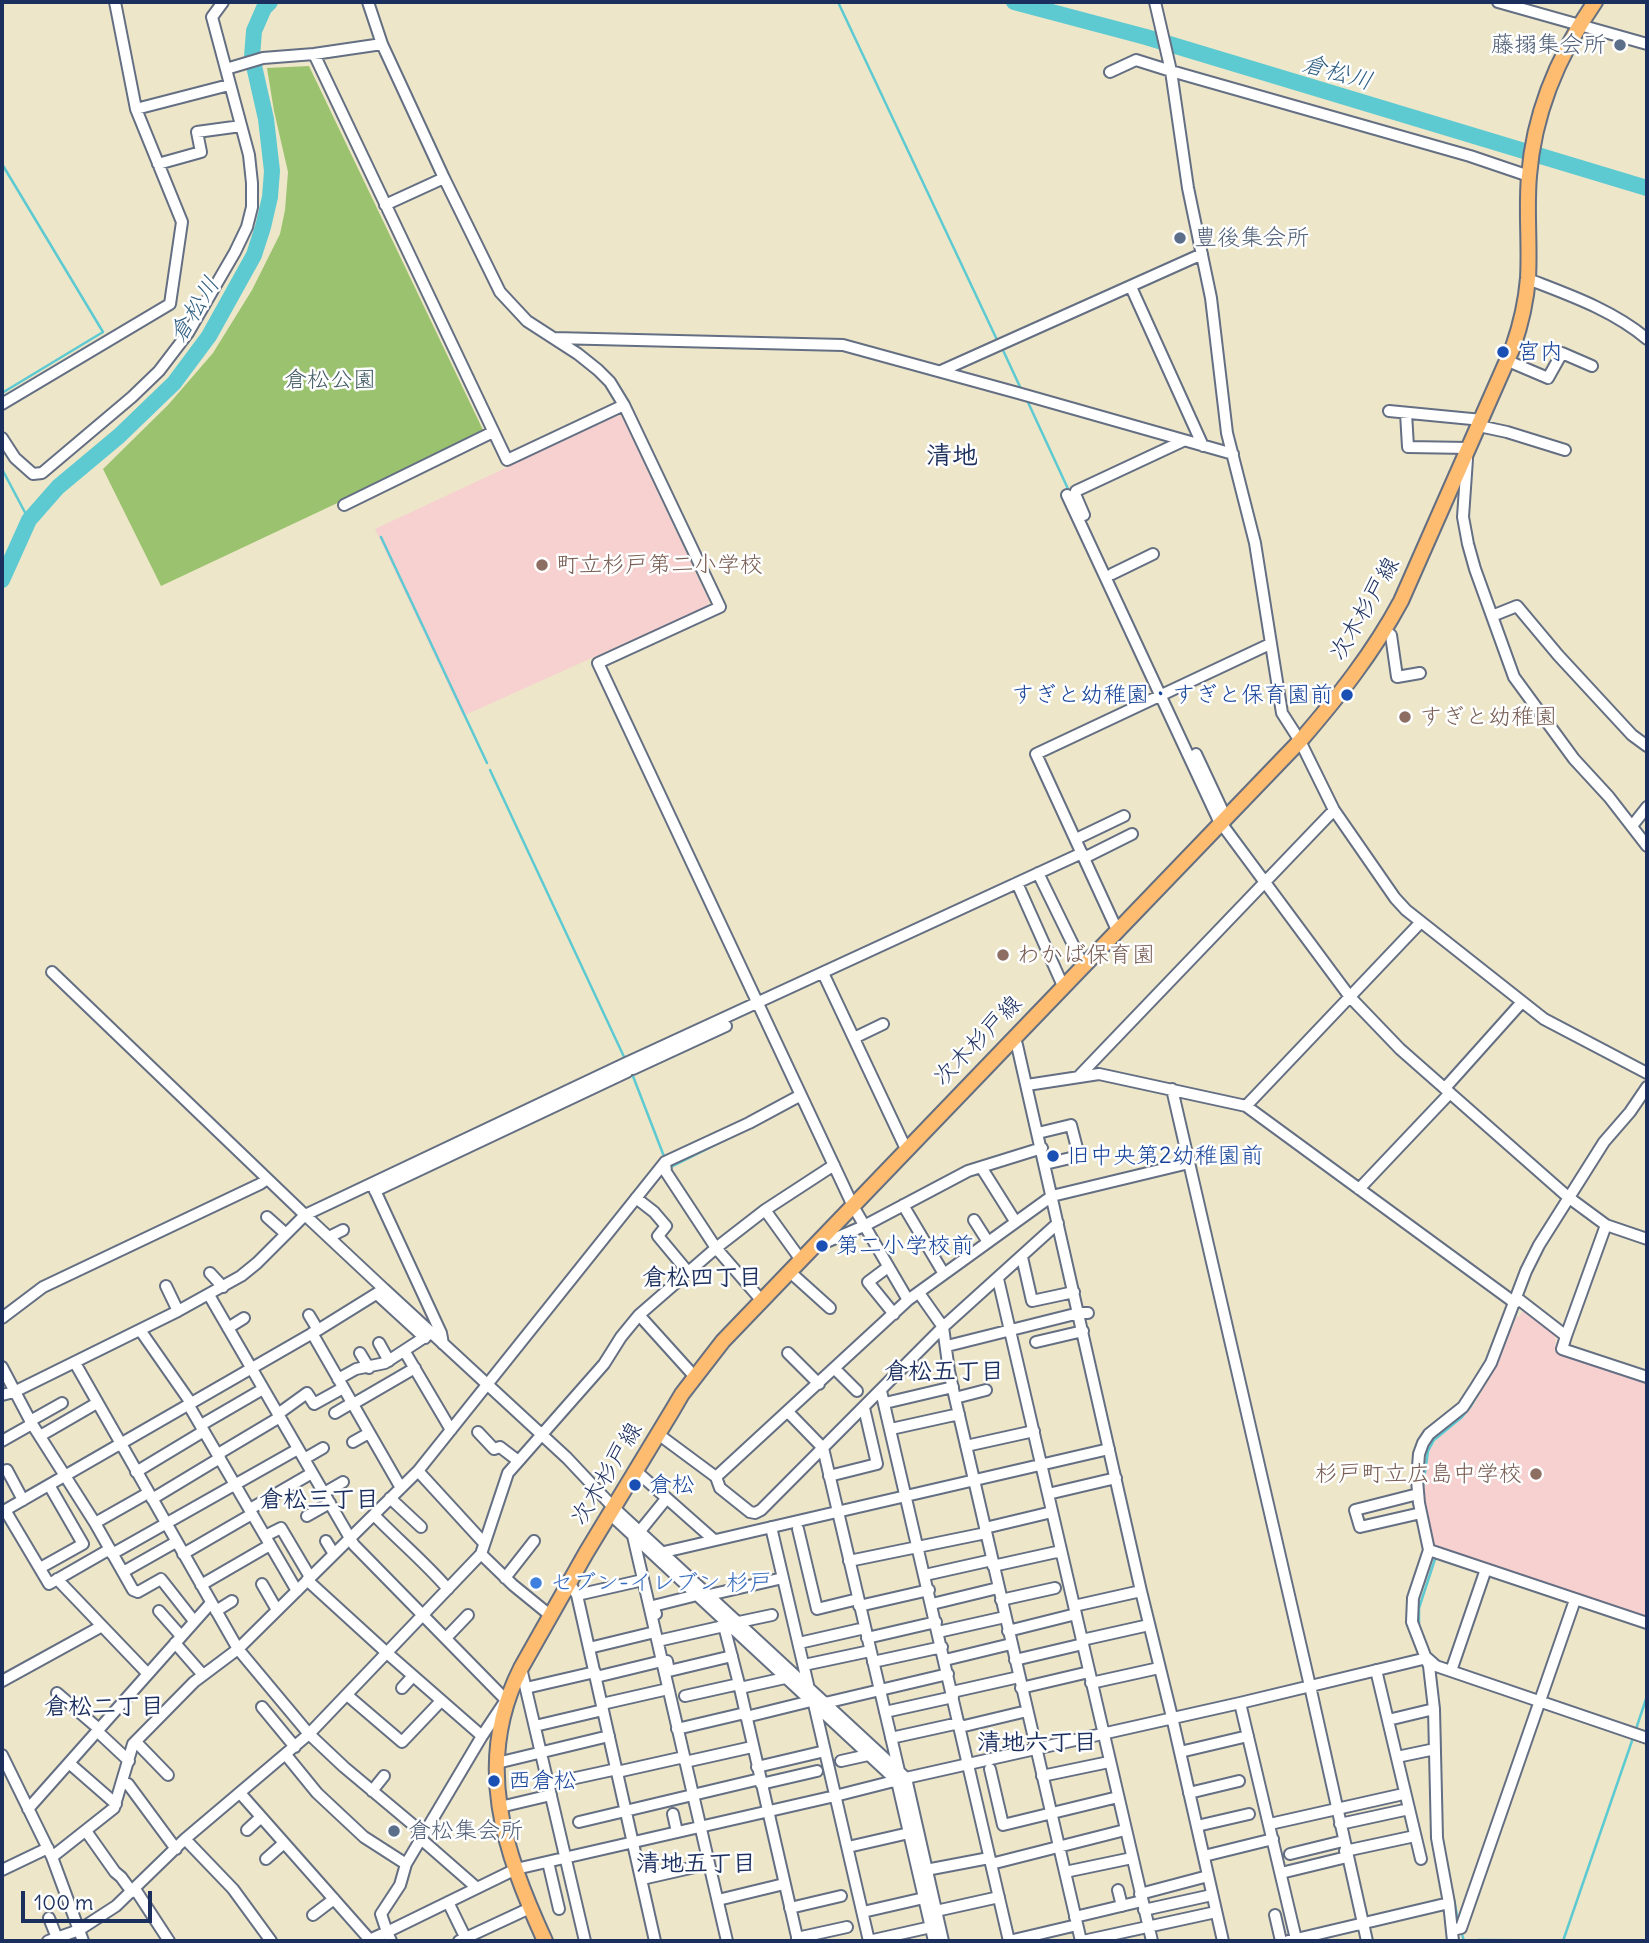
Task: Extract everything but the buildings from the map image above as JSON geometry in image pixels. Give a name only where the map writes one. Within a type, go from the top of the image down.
[{"type":"main road","points":[[1580,26],[1595,2]]},
{"type":"main road","name":"次木杉戸線","points":[[545,1941],[516,1869],[502,1826],[500,1807],[497,1763],[499,1728],[506,1700],[521,1668],[551,1616],[573,1589],[612,1511],[682,1394],[723,1341],[1300,741],[1349,683],[1385,631],[1401,601],[1508,361],[1521,321],[1528,279],[1529,176],[1536,132],[1551,82],[1561,58],[1580,26]]},
{"type":"street","points":[[2,404],[170,304],[182,222],[136,109],[115,2]]},
{"type":"street","points":[[2,438],[15,458],[33,474],[42,473],[159,371],[180,343],[235,252],[247,227],[252,207],[252,183],[249,155],[212,17],[223,2]]},
{"type":"street","points":[[368,2],[382,44],[500,292],[527,321],[578,354],[610,382],[624,405],[720,607],[598,663],[853,1206],[908,1300]]},
{"type":"street","points":[[1155,2],[1171,71],[1188,188],[1211,298],[1227,433],[1255,543],[1282,713],[1300,741],[1334,810],[1395,898],[1420,923],[1544,1019],[1647,1073]]},
{"type":"street","points":[[1505,3],[1647,44]]},
{"type":"street","points":[[226,69],[263,58],[382,44]]},
{"type":"street","points":[[314,54],[507,460],[624,405]]},
{"type":"street","points":[[1110,72],[1136,60],[1470,156],[1529,176]]},
{"type":"street","points":[[136,109],[229,85]]},
{"type":"street","points":[[158,164],[201,152],[198,132],[241,126]]},
{"type":"street","points":[[385,205],[444,178]]},
{"type":"street","points":[[941,371],[1202,254]]},
{"type":"street","points":[[1528,279],[1619,318],[1647,339]]},
{"type":"street","points":[[1131,287],[1203,446]]},
{"type":"street","points":[[552,338],[843,345],[1233,454]]},
{"type":"street","points":[[1508,361],[1548,378],[1562,353],[1592,366]]},
{"type":"street","points":[[962,362],[969,379]]},
{"type":"street","points":[[1389,411],[1480,423],[1565,450]]},
{"type":"street","points":[[1406,412],[1408,447],[1468,449],[1463,517],[1475,569],[1514,677],[1574,759],[1647,846]]},
{"type":"street","points":[[344,505],[493,432]]},
{"type":"street","points":[[1164,694],[1074,494],[1183,441]]},
{"type":"street","points":[[1067,495],[1224,821],[1350,997],[1400,1049],[1568,1197],[1606,1225],[1647,1239]]},
{"type":"street","points":[[1112,574],[1153,554]]},
{"type":"street","points":[[1492,616],[1517,606],[1590,691],[1632,735],[1647,746]]},
{"type":"street","points":[[1385,631],[1391,635],[1397,677],[1420,673]]},
{"type":"street","points":[[1117,930],[1036,754],[1270,644]]},
{"type":"street","points":[[1632,826],[1647,807]]},
{"type":"street","points":[[1080,1075],[1334,810]]},
{"type":"street","points":[[1076,839],[1124,816]]},
{"type":"street","points":[[2,1395],[75,1363],[223,1287],[257,1263],[305,1214],[374,1187],[630,1071],[823,973],[1038,873],[1132,834]]},
{"type":"street","points":[[1038,873],[1083,965]]},
{"type":"street","points":[[1017,883],[1063,986]]},
{"type":"street","points":[[1246,1106],[1420,923]]},
{"type":"street","points":[[52,972],[329,1237],[381,1292],[428,1336],[443,1344],[589,1480],[612,1511],[696,1595],[810,1689]]},
{"type":"street","points":[[823,973],[906,1149]]},
{"type":"street","points":[[1359,1189],[1522,1002]]},
{"type":"street","points":[[374,1187],[624,1064],[760,1006]]},
{"type":"street","points":[[854,1038],[883,1024]]},
{"type":"street","points":[[1014,1038],[1074,1292],[1083,1313],[1083,1331],[1109,1448],[1149,1625],[1160,1668],[1167,1679],[1172,1717],[1223,1941]]},
{"type":"street","points":[[1027,1085],[1099,1073],[1246,1106],[1566,1336]]},
{"type":"street","points":[[1453,1935],[1437,1838],[1434,1709],[1429,1666],[1412,1622],[1411,1610],[1429,1550],[1418,1494],[1418,1466],[1423,1443],[1429,1434],[1463,1407],[1490,1363],[1539,1245],[1604,1142],[1647,1087]]},
{"type":"street","points":[[1171,1089],[1367,1941]]},
{"type":"street","points":[[2,1870],[50,1853],[86,1831],[114,1808],[136,1742],[194,1682],[238,1649],[418,1471],[665,1162],[749,1123],[801,1095]]},
{"type":"street","points":[[1038,1133],[1072,1125],[1079,1156],[1045,1164]]},
{"type":"street","points":[[811,1249],[864,1226],[968,1171],[1042,1148]]},
{"type":"street","points":[[1007,1159],[1015,1170]]},
{"type":"street","points":[[665,1162],[666,1172],[716,1248],[762,1301]]},
{"type":"street","points":[[716,1477],[908,1300],[1052,1196],[1189,1163]]},
{"type":"street","points":[[49,1917],[53,1940],[81,1936],[185,1839],[309,1734],[448,1589],[483,1548],[508,1473],[604,1364],[639,1315],[716,1248],[765,1210],[834,1166]]},
{"type":"street","points":[[981,1167],[1015,1221]]},
{"type":"street","points":[[2,1318],[43,1287],[267,1179]]},
{"type":"street","points":[[374,1187],[441,1333],[443,1344]]},
{"type":"street","points":[[636,1198],[666,1226],[658,1236],[688,1272]]},
{"type":"street","points":[[903,1205],[944,1274]]},
{"type":"street","points":[[765,1210],[801,1260]]},
{"type":"street","points":[[268,1217],[286,1234]]},
{"type":"street","points":[[974,1220],[988,1242]]},
{"type":"street","points":[[659,1434],[716,1477],[720,1488],[750,1512],[761,1510],[943,1327],[1058,1223]]},
{"type":"street","points":[[1606,1225],[1562,1349],[1647,1377]]},
{"type":"street","points":[[329,1237],[343,1230]]},
{"type":"street","points":[[1022,1257],[1032,1301],[1074,1292]]},
{"type":"street","points":[[888,1267],[868,1282],[894,1314]]},
{"type":"street","points":[[790,1272],[830,1308]]},
{"type":"street","points":[[210,1273],[223,1287]]},
{"type":"street","points":[[998,1279],[1152,1941]]},
{"type":"street","points":[[166,1286],[178,1311]]},
{"type":"street","points":[[323,1448],[301,1454],[236,1485],[166,1525],[50,1584],[3,1511],[381,1292]]},
{"type":"street","points":[[919,1293],[943,1327],[958,1414],[1082,1941],[1216,1912]]},
{"type":"street","points":[[209,1295],[354,1545],[506,1700],[481,1736],[406,1864],[400,1885],[381,1914],[389,1937]]},
{"type":"street","points":[[947,1346],[1083,1313]]},
{"type":"street","points":[[309,1315],[352,1404],[401,1488]]},
{"type":"street","points":[[639,1315],[695,1377]]},
{"type":"street","points":[[229,1328],[244,1318]]},
{"type":"street","points":[[140,1330],[190,1403],[297,1591]]},
{"type":"street","points":[[1036,1342],[1083,1331]]},
{"type":"street","points":[[95,1523],[150,1496],[219,1456],[279,1416],[307,1393],[314,1404],[356,1369],[389,1361],[428,1336]]},
{"type":"street","points":[[379,1343],[389,1361]]},
{"type":"street","points":[[405,1352],[451,1430]]},
{"type":"street","points":[[360,1353],[369,1368]]},
{"type":"street","points":[[789,1353],[819,1384]]},
{"type":"street","points":[[75,1363],[238,1649],[309,1734],[477,1888]]},
{"type":"street","points":[[2,1367],[31,1422],[95,1523],[133,1590],[138,1592],[161,1579],[194,1621]]},
{"type":"street","points":[[335,1413],[415,1368]]},
{"type":"street","points":[[835,1369],[857,1391]]},
{"type":"street","points":[[136,1472],[263,1389]]},
{"type":"street","points":[[885,1403],[954,1392],[986,1390]]},
{"type":"street","points":[[881,1391],[1009,1941],[1122,1906],[1212,1895]]},
{"type":"street","points":[[40,1436],[97,1403]]},
{"type":"street","points":[[2,1441],[62,1404]]},
{"type":"street","points":[[829,1476],[877,1464],[864,1408]]},
{"type":"street","points":[[788,1412],[823,1448],[900,1777],[943,1941]]},
{"type":"street","points":[[891,1429],[958,1414]]},
{"type":"street","points":[[966,1447],[1034,1431]]},
{"type":"street","points":[[478,1432],[494,1449],[500,1447],[517,1460]]},
{"type":"street","points":[[353,1442],[369,1433]]},
{"type":"street","points":[[664,1552],[1109,1448]]},
{"type":"street","points":[[7,1470],[23,1500]]},
{"type":"street","points":[[418,1471],[505,1578],[551,1616]]},
{"type":"street","points":[[636,1471],[713,1540]]},
{"type":"street","points":[[183,1554],[312,1473]]},
{"type":"street","points":[[1048,1494],[1116,1478]]},
{"type":"street","points":[[307,1516],[343,1482]]},
{"type":"street","points":[[40,1569],[83,1544],[49,1485]]},
{"type":"street","points":[[1418,1494],[1355,1510],[1360,1527],[1421,1513]]},
{"type":"street","points":[[390,1498],[421,1527]]},
{"type":"street","points":[[666,1499],[636,1533],[643,1580],[669,1671],[732,1656]]},
{"type":"street","points":[[849,1561],[985,1531],[1052,1512]]},
{"type":"street","points":[[374,1515],[429,1566],[448,1589]]},
{"type":"street","points":[[771,1527],[810,1689],[817,1703],[825,1751],[869,1941],[931,1927]]},
{"type":"street","points":[[201,1585],[268,1540],[281,1528],[309,1579],[481,1736]]},
{"type":"street","points":[[798,1529],[817,1609],[929,1590]]},
{"type":"street","points":[[636,1533],[664,1552],[709,1595],[730,1624],[785,1678],[900,1777],[909,1833],[934,1941]]},
{"type":"street","points":[[326,1541],[334,1554]]},
{"type":"street","points":[[505,1578],[534,1541]]},
{"type":"street","points":[[123,1573],[176,1542]]},
{"type":"street","points":[[925,1575],[1061,1550]]},
{"type":"street","points":[[1429,1550],[1647,1623]]},
{"type":"street","points":[[1451,1671],[1486,1569]]},
{"type":"street","points":[[709,1595],[783,1578]]},
{"type":"street","points":[[57,1579],[148,1674]]},
{"type":"street","points":[[643,1580],[573,1589],[603,1707],[656,1941]]},
{"type":"street","points":[[262,1584],[277,1610]]},
{"type":"street","points":[[932,1604],[1055,1588]]},
{"type":"street","points":[[1008,1631],[1141,1591]]},
{"type":"street","points":[[696,1595],[653,1606],[668,1689],[727,1941]]},
{"type":"street","points":[[1453,1935],[1461,1928],[1575,1600]]},
{"type":"street","points":[[28,1809],[194,1621],[213,1607],[232,1601]]},
{"type":"street","points":[[159,1611],[203,1675]]},
{"type":"street","points":[[446,1638],[468,1615]]},
{"type":"street","points":[[589,1648],[772,1615]]},
{"type":"street","points":[[799,1643],[1005,1617]]},
{"type":"street","points":[[730,1624],[732,1656],[798,1940],[847,1927]]},
{"type":"street","points":[[1015,1660],[1149,1625]]},
{"type":"street","points":[[2,1681],[102,1626]]},
{"type":"street","points":[[945,1660],[1011,1644]]},
{"type":"street","points":[[804,1665],[942,1647]]},
{"type":"street","points":[[240,1793],[368,1941],[389,1937],[449,1902],[516,1869],[835,1796],[900,1777],[1240,1703],[1427,1658]]},
{"type":"street","points":[[1427,1658],[1436,1666],[1647,1738]]},
{"type":"street","points":[[526,1688],[662,1661]]},
{"type":"street","points":[[521,1668],[585,1941]]},
{"type":"street","points":[[885,1712],[953,1694],[1020,1683],[1160,1668]]},
{"type":"street","points":[[1376,1670],[1421,1859]]},
{"type":"street","points":[[677,1729],[817,1703],[948,1674]]},
{"type":"street","points":[[402,1688],[413,1676]]},
{"type":"street","points":[[685,1696],[785,1678]]},
{"type":"street","points":[[535,1726],[668,1689]]},
{"type":"street","points":[[57,1693],[129,1761]]},
{"type":"street","points":[[347,1695],[402,1742],[441,1701]]},
{"type":"street","points":[[817,1703],[868,1755],[900,1777]]},
{"type":"street","points":[[1240,1703],[1273,1839],[1292,1940],[1449,1903]]},
{"type":"street","points":[[262,1707],[317,1793],[364,1837],[406,1864]]},
{"type":"street","points":[[375,1719],[384,1709]]},
{"type":"street","points":[[1388,1720],[1434,1709]]},
{"type":"street","points":[[891,1738],[1027,1711]]},
{"type":"street","points":[[497,1763],[609,1736]]},
{"type":"street","points":[[1180,1752],[1248,1737]]},
{"type":"street","points":[[136,1742],[168,1775]]},
{"type":"street","points":[[500,1807],[617,1770],[752,1747]]},
{"type":"street","points":[[1396,1757],[1435,1749]]},
{"type":"street","points":[[757,1767],[825,1751]]},
{"type":"street","points":[[2,1755],[50,1853],[81,1936]]},
{"type":"street","points":[[841,1762],[868,1755]]},
{"type":"street","points":[[1042,1776],[1109,1762]]},
{"type":"street","points":[[69,1763],[116,1804]]},
{"type":"street","points":[[990,1769],[1003,1825],[1118,1797]]},
{"type":"street","points":[[579,1822],[693,1794],[817,1771]]},
{"type":"street","points":[[372,1791],[384,1776]]},
{"type":"street","points":[[2,1783],[13,1778]]},
{"type":"street","points":[[1189,1793],[1240,1781]]},
{"type":"street","points":[[122,1783],[128,1784],[176,1849]]},
{"type":"street","points":[[1269,1824],[1399,1795]]},
{"type":"street","points":[[1340,1824],[1409,1809]]},
{"type":"street","points":[[673,1814],[677,1832]]},
{"type":"street","points":[[1197,1826],[1249,1814]]},
{"type":"street","points":[[247,1830],[261,1817]]},
{"type":"street","points":[[926,1870],[990,1861],[1125,1830]]},
{"type":"street","points":[[86,1831],[169,1941]]},
{"type":"street","points":[[848,1847],[909,1833]]},
{"type":"street","points":[[1290,1854],[1345,1850],[1415,1836]]},
{"type":"street","points":[[185,1839],[233,1889],[271,1941]]},
{"type":"street","points":[[1203,1856],[1273,1839]]},
{"type":"street","points":[[266,1859],[284,1843]]},
{"type":"street","points":[[1280,1873],[1345,1850]]},
{"type":"street","points":[[1065,1872],[1132,1858]]},
{"type":"street","points":[[548,1862],[559,1909]]},
{"type":"street","points":[[642,1879],[709,1864]]},
{"type":"street","points":[[1142,1902],[1208,1876]]},
{"type":"street","points":[[718,1900],[784,1884]]},
{"type":"street","points":[[1118,1890],[1122,1906]]},
{"type":"street","points":[[790,1908],[841,1896]]},
{"type":"street","points":[[936,1911],[999,1897]]},
{"type":"street","points":[[863,1912],[924,1898]]},
{"type":"street","points":[[313,1915],[334,1899]]},
{"type":"street","points":[[449,1902],[464,1940],[530,1908]]},
{"type":"street","points":[[1275,1915],[1281,1941]]},
{"type":"shaded area","name":"町立杉戸第二小学校","points":[[619,415],[709,601],[707,606],[463,716],[375,529]]},
{"type":"shaded area","name":"杉戸町立広島中学校","points":[[1526,1310],[1555,1333],[1556,1349],[1647,1380],[1647,1620],[1433,1545],[1424,1499],[1430,1449],[1438,1438],[1471,1409],[1496,1368],[1517,1316]]},
{"type":"green space","name":"倉松公園","points":[[309,66],[483,430],[482,435],[161,586],[103,469],[168,405],[213,353],[252,290],[280,234],[288,172],[267,68]]},
{"type":"waterway","name":"倉松川","points":[[2,580],[29,520],[58,487],[119,436],[174,383],[209,336],[254,255],[270,197],[272,171],[266,119],[252,57],[254,31],[264,8],[270,2]]},
{"type":"waterway","points":[[838,2],[998,342]]},
{"type":"waterway","name":"倉松川","points":[[1014,2],[1146,37],[1647,188]]},
{"type":"waterway","points":[[2,164],[103,332],[2,393]]},
{"type":"waterway","points":[[1002,348],[1021,389]]},
{"type":"waterway","points":[[1026,398],[1069,491]]},
{"type":"waterway","points":[[2,469],[29,520]]},
{"type":"waterway","points":[[381,537],[487,763]]},
{"type":"waterway","points":[[490,770],[625,1059]]},
{"type":"waterway","points":[[1229,824],[1266,875]]},
{"type":"waterway","points":[[631,1071],[665,1159]]},
{"type":"waterway","points":[[787,1108],[797,1103]]},
{"type":"waterway","points":[[669,1168],[725,1140]]},
{"type":"waterway","points":[[1521,1299],[1532,1269]]},
{"type":"waterway","points":[[1497,1361],[1519,1305]]},
{"type":"waterway","points":[[1423,1486],[1428,1451],[1434,1440],[1462,1417],[1483,1385]]},
{"type":"waterway","points":[[1419,1625],[1419,1608],[1435,1559],[1434,1554]]},
{"type":"waterway","points":[[1435,1671],[1437,1689]]},
{"type":"waterway","points":[[1636,1729],[1647,1696]]},
{"type":"waterway","points":[[1563,1941],[1634,1735]]},
{"type":"waterway","points":[[1440,1737],[1440,1762]]},
{"type":"waterway","points":[[1454,1900],[1459,1925]]},
{"type":"waterway","points":[[1461,1931],[1464,1941]]},
{"type":"waterway","points":[[1478,1940],[1647,1941]]},
{"type":"place","name":"藤搦集会所","points":[[1620,45]]},
{"type":"place","name":"豊後集会所","points":[[1180,238]]},
{"type":"place","name":"宮内","points":[[1503,352]]},
{"type":"place","name":"町立杉戸第二小学校","points":[[542,565]]},
{"type":"place","name":"すぎと幼稚園・すぎと保育園前","points":[[1347,695]]},
{"type":"place","name":"すぎと幼稚園","points":[[1405,717]]},
{"type":"place","name":"わかば保育園","points":[[1003,955]]},
{"type":"place","name":"旧中央第2幼稚園前","points":[[1053,1156]]},
{"type":"place","name":"第二小学校前","points":[[822,1246]]},
{"type":"place","name":"杉戸町立広島中学校","points":[[1536,1474]]},
{"type":"place","name":"倉松","points":[[635,1485]]},
{"type":"place","name":"セブン-イレブン 杉戸","points":[[536,1583]]},
{"type":"place","name":"西倉松","points":[[494,1781]]},
{"type":"place","name":"倉松集会所","points":[[394,1831]]},
{"type":"district","name":"清地","points":[[952,457]]},
{"type":"district","name":"倉松四丁目","points":[[702,1278]]},
{"type":"district","name":"倉松五丁目","points":[[944,1372]]},
{"type":"district","name":"倉松三丁目","points":[[319,1500]]},
{"type":"district","name":"倉松二丁目","points":[[104,1707]]},
{"type":"district","name":"清地六丁目","points":[[1037,1743]]},
{"type":"district","name":"清地五丁目","points":[[696,1864]]}]
